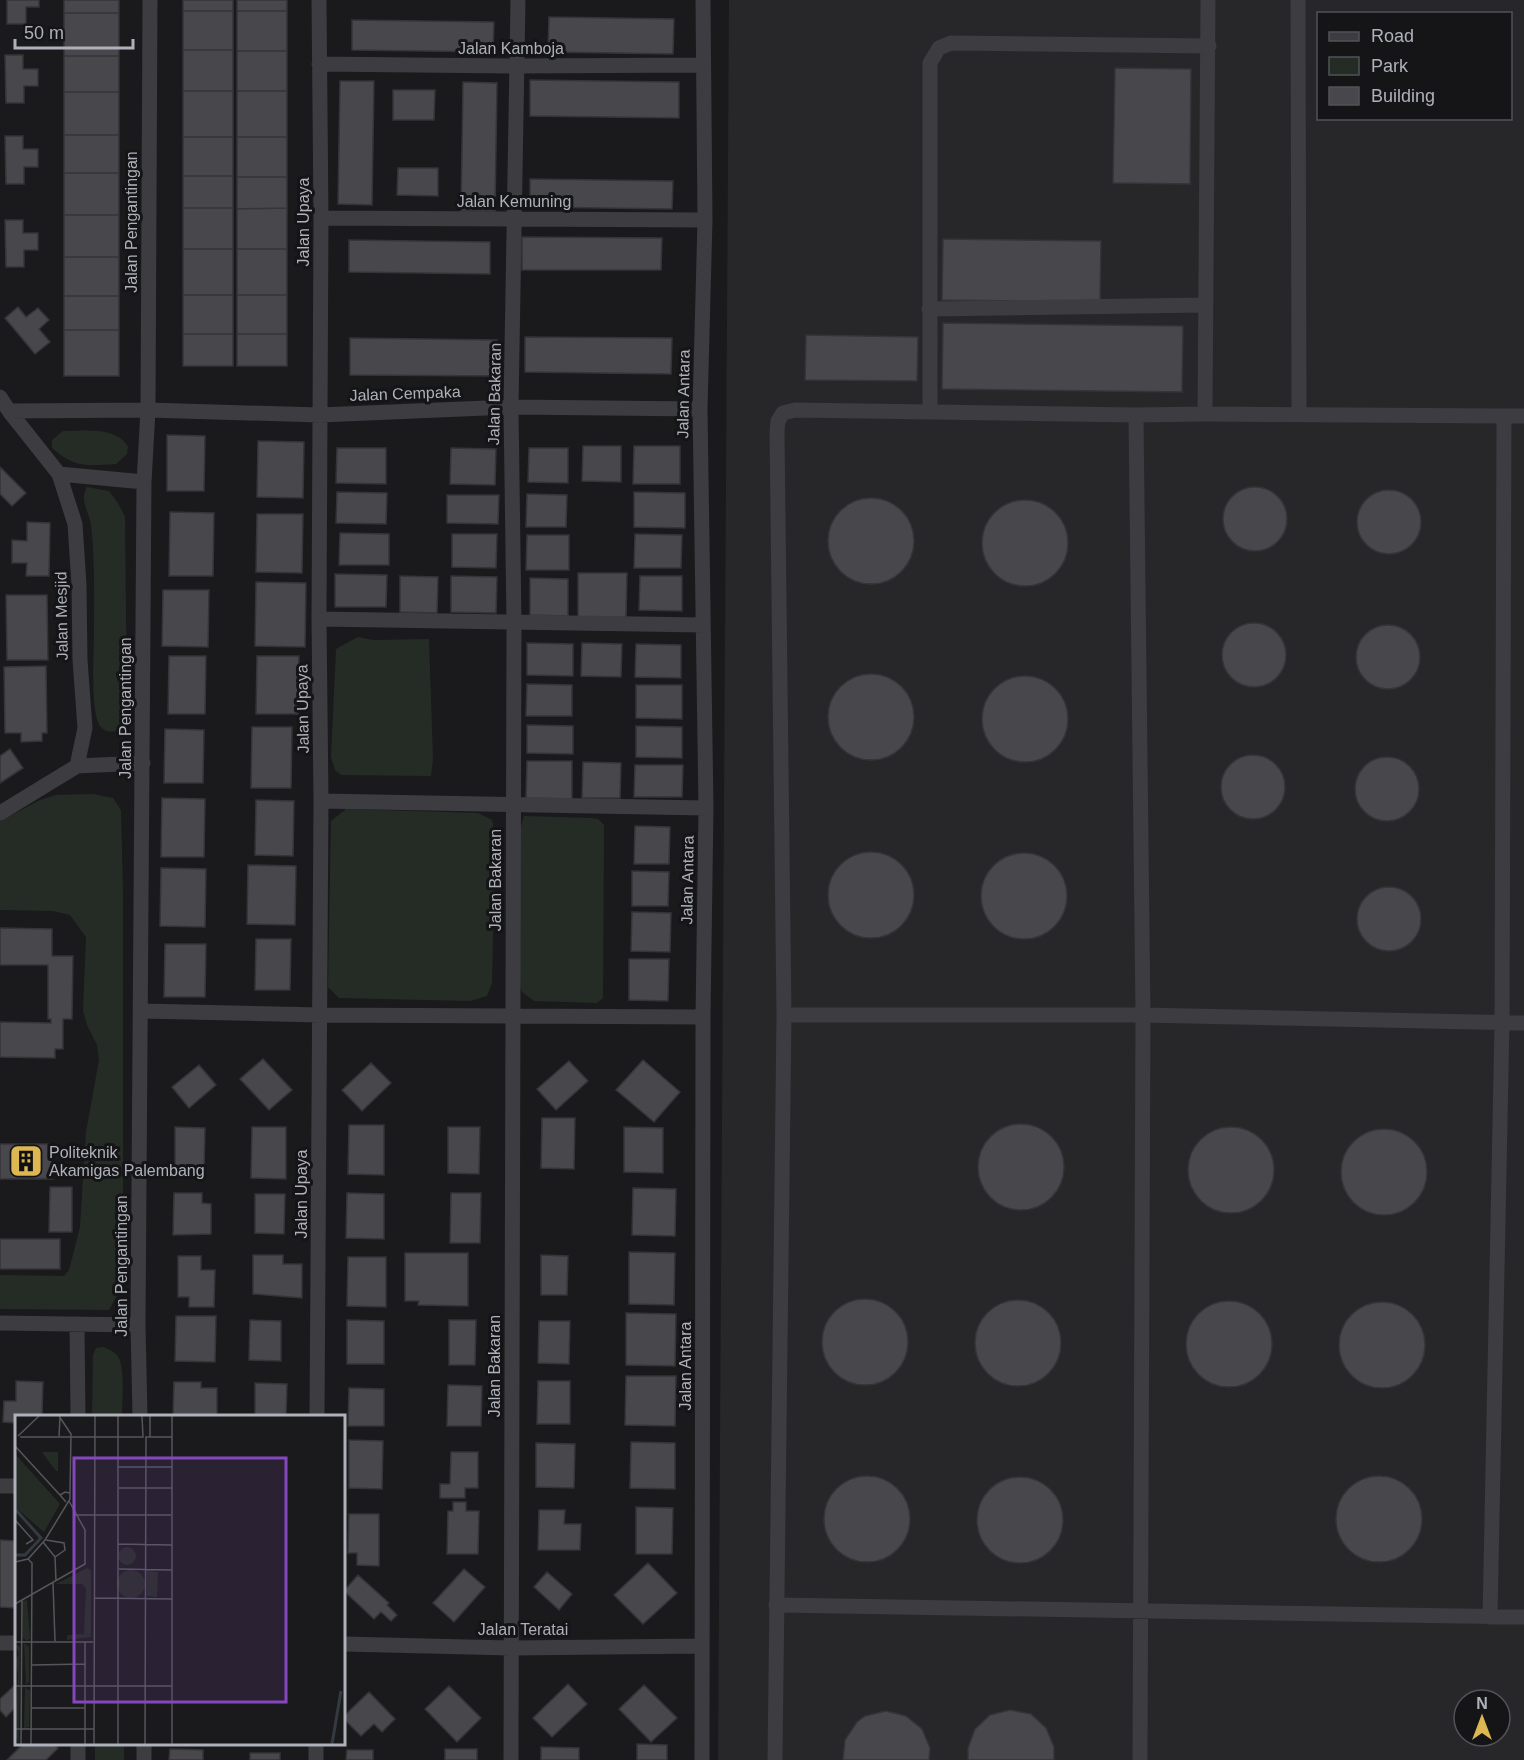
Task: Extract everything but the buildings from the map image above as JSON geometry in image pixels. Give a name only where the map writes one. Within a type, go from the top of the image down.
[{"type":"street","name":"Jalan Pengantingan","points":[[140,1415],[138,1325],[150,0]]},
{"type":"street","name":"Jalan Upaya","points":[[317,1415],[321,801],[319,0]]},
{"type":"street","name":"Jalan Bakaran","points":[[512,1760],[514,623],[511,407],[518,0]]},
{"type":"street","name":"Jalan Antara","points":[[702,1760],[703,1017],[706,808],[700,409],[705,220],[703,0]]},
{"type":"street","points":[[1205,414],[1208,0]]},
{"type":"street","points":[[1298,0],[1299,414]]},
{"type":"street","points":[[930,412],[930,63],[939,48],[951,43],[1209,46]]},
{"type":"street","name":"Jalan Kamboja","points":[[319,64],[702,65]]},
{"type":"street","name":"Jalan Kemuning","points":[[321,218],[705,220]]},
{"type":"street","points":[[929,309],[1205,305]]},
{"type":"street","name":"Jalan Mesjid","points":[[0,397],[59,474],[75,524],[85,728],[77,766]]},
{"type":"street","name":"Jalan Cempaka","points":[[9,411],[148,410],[320,415],[511,407],[700,409]]},
{"type":"street","points":[[775,1760],[784,1015],[778,421],[783,413],[795,410],[1136,415],[1524,416]]},
{"type":"street","points":[[1136,415],[1143,1015],[1140,1760]]},
{"type":"street","points":[[1490,1617],[1502,1023],[1504,416]]},
{"type":"street","points":[[59,474],[144,482]]},
{"type":"street","points":[[319,619],[703,626]]},
{"type":"street","points":[[0,813],[77,766],[143,763]]},
{"type":"street","points":[[321,801],[706,808]]},
{"type":"street","points":[[141,1011],[320,1015],[703,1017]]},
{"type":"street","points":[[784,1015],[1143,1015],[1524,1023]]},
{"type":"street","points":[[0,1323],[138,1325]]},
{"type":"street","points":[[77,1324],[78,1415]]},
{"type":"street","points":[[776,1605],[1524,1617]]},
{"type":"street","name":"Jalan Teratai","points":[[345,1644],[512,1648],[702,1646]]},
{"type":"shaded area","points":[[729,0],[1524,0],[1524,1760],[718,1760]]},
{"type":"green space","points":[[63,431],[108,433],[123,440],[128,447],[127,454],[116,464],[89,465],[74,462],[52,448],[52,440]]},
{"type":"green space","points":[[87,487],[109,491],[125,517],[127,711],[117,731],[106,730],[100,726],[95,708],[93,680],[94,564],[91,525],[84,501]]},
{"type":"green space","points":[[358,637],[373,640],[429,639],[433,760],[431,776],[341,775],[335,770],[331,757],[336,649]]},
{"type":"green space","points":[[93,794],[113,798],[121,810],[123,1221],[120,1290],[109,1310],[0,1309],[0,1275],[64,1276],[69,1270],[80,1227],[86,1132],[99,1060],[97,1045],[83,1011],[86,937],[70,915],[53,911],[0,910],[0,821],[40,800],[56,795]]},
{"type":"green space","points":[[346,809],[478,813],[492,820],[495,834],[492,983],[487,996],[470,1001],[339,998],[328,987],[331,821]]},
{"type":"green space","points":[[524,816],[591,818],[598,819],[604,825],[603,998],[597,1003],[534,1001],[522,992],[518,981],[520,830]]},
{"type":"green space","points":[[103,1347],[112,1351],[119,1358],[123,1379],[122,1415],[92,1415],[93,1355],[96,1348]]},
{"type":"green space","points":[[95,1745],[124,1745],[124,1760],[95,1760]]},
{"type":"place","name":"Politeknik Akamigas Palembang","points":[[26,1161]]}]
